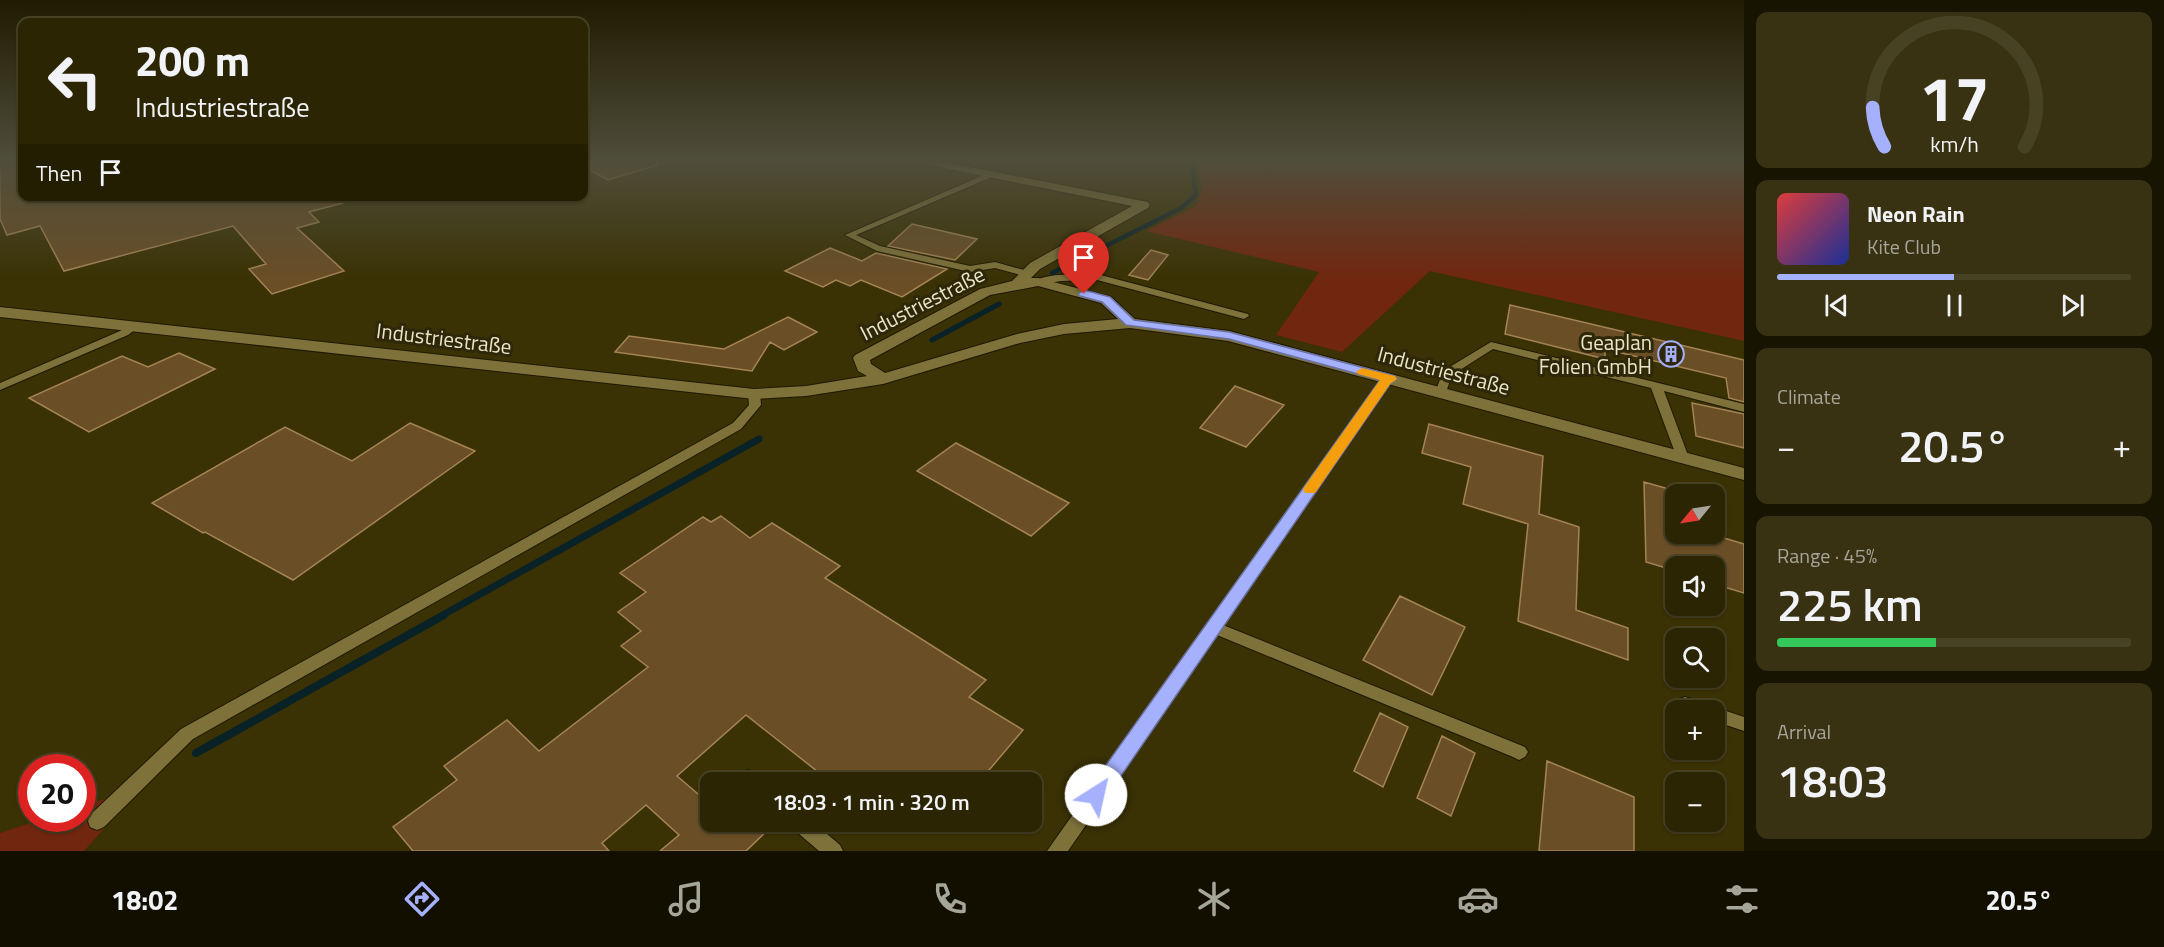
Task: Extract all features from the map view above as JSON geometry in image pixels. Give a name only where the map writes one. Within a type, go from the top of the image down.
[{"type":"street","points":[[1028,280],[1035,266],[1144,205],[1123,201]]},
{"type":"street","name":"Industriestraße","points":[[882,379],[864,367],[861,358],[985,292],[1028,280],[1106,300],[1130,323]]},
{"type":"street","name":"Industriestraße","points":[[0,312],[753,394],[806,391],[882,379],[1017,339],[1064,328],[1130,323],[1229,336],[1744,474]]},
{"type":"lane","points":[[930,201],[849,236],[877,248],[970,269],[995,265],[1028,280],[1097,277],[1244,316]]},
{"type":"lane","points":[[0,387],[124,333],[136,325]]},
{"type":"lane","points":[[1441,393],[1447,373],[1491,345],[1744,408]]},
{"type":"lane","points":[[1057,851],[1386,381],[1390,379]]},
{"type":"lane","points":[[1656,386],[1683,458]]},
{"type":"lane","points":[[97,821],[187,734],[737,426],[755,405],[753,394]]},
{"type":"lane","points":[[1214,628],[1519,752]]},
{"type":"lane","points":[[1725,718],[1744,724]]},
{"type":"lane","points":[[811,832],[833,851]]},
{"type":"shaded area","points":[[1198,201],[1744,201],[1744,341],[1430,271],[1342,352],[1276,335],[1319,272],[1146,231],[1196,206]]},
{"type":"shaded area","points":[[140,788],[84,851],[0,851],[0,833],[18,827],[18,832],[96,832],[96,802]]},
{"type":"building","points":[[0,201],[347,201],[309,212],[319,222],[297,228],[344,271],[272,294],[249,269],[266,264],[233,226],[64,271],[40,226],[7,235],[0,219]]},
{"type":"building","points":[[912,224],[977,239],[955,260],[888,246]]},
{"type":"building","points":[[830,248],[862,261],[876,253],[947,269],[902,297],[861,280],[850,286],[836,280],[823,287],[785,271]]},
{"type":"building","points":[[1151,250],[1168,255],[1148,280],[1129,275]]},
{"type":"building","name":"Geaplan Folien GmbH","points":[[1510,305],[1744,360],[1744,402],[1729,398],[1726,378],[1605,349],[1605,359],[1505,334]]},
{"type":"building","points":[[788,317],[817,332],[784,350],[770,342],[752,371],[615,352],[629,336],[724,349]]},
{"type":"building","points":[[179,353],[215,369],[89,432],[29,398],[122,356],[148,367]]},
{"type":"building","points":[[1235,386],[1284,405],[1246,447],[1200,428]]},
{"type":"building","points":[[1692,403],[1744,414],[1744,448],[1696,436]]},
{"type":"building","points":[[410,423],[475,451],[293,580],[205,532],[203,533],[152,503],[285,427],[352,461]]},
{"type":"building","points":[[1429,424],[1543,456],[1539,514],[1579,527],[1576,610],[1628,628],[1628,660],[1518,621],[1528,524],[1463,504],[1471,467],[1422,453]]},
{"type":"building","points":[[956,443],[1069,503],[1031,536],[917,471]]},
{"type":"building","points":[[1644,482],[1665,488],[1665,544],[1725,544],[1725,538],[1744,544],[1744,593],[1725,587],[1725,556],[1665,556],[1665,568],[1646,562]]},
{"type":"building","points":[[721,516],[750,538],[772,523],[840,566],[825,578],[986,680],[969,697],[1023,730],[987,772],[818,772],[746,715],[677,776],[700,796],[700,832],[766,832],[746,851],[660,851],[679,835],[646,805],[602,843],[609,851],[413,851],[393,827],[457,780],[444,766],[507,720],[539,751],[648,667],[621,646],[641,631],[618,612],[646,592],[620,573],[703,517],[711,522]]},
{"type":"building","points":[[1400,596],[1465,627],[1432,695],[1363,660]]},
{"type":"building","points":[[1380,713],[1408,727],[1383,787],[1354,771]]},
{"type":"building","points":[[1442,736],[1475,753],[1451,816],[1417,798]]},
{"type":"building","points":[[1547,761],[1634,797],[1634,851],[1539,851]]},
{"type":"waterway","points":[[1052,273],[1181,208],[1189,201]]},
{"type":"waterway","points":[[932,340],[999,304]]},
{"type":"waterway","points":[[441,616],[759,439]]},
{"type":"waterway","points":[[196,753],[444,615]]},
{"type":"slow traffic","points":[[1310,489],[1386,381],[1390,379],[1362,372]]},
{"type":"place","name":"Geaplan Folien GmbH","points":[[1671,354]]},
{"type":"route","points":[[1084,294],[1106,300],[1130,323],[1182,328],[1229,336],[1390,379],[1386,381],[1096,795]]}]
